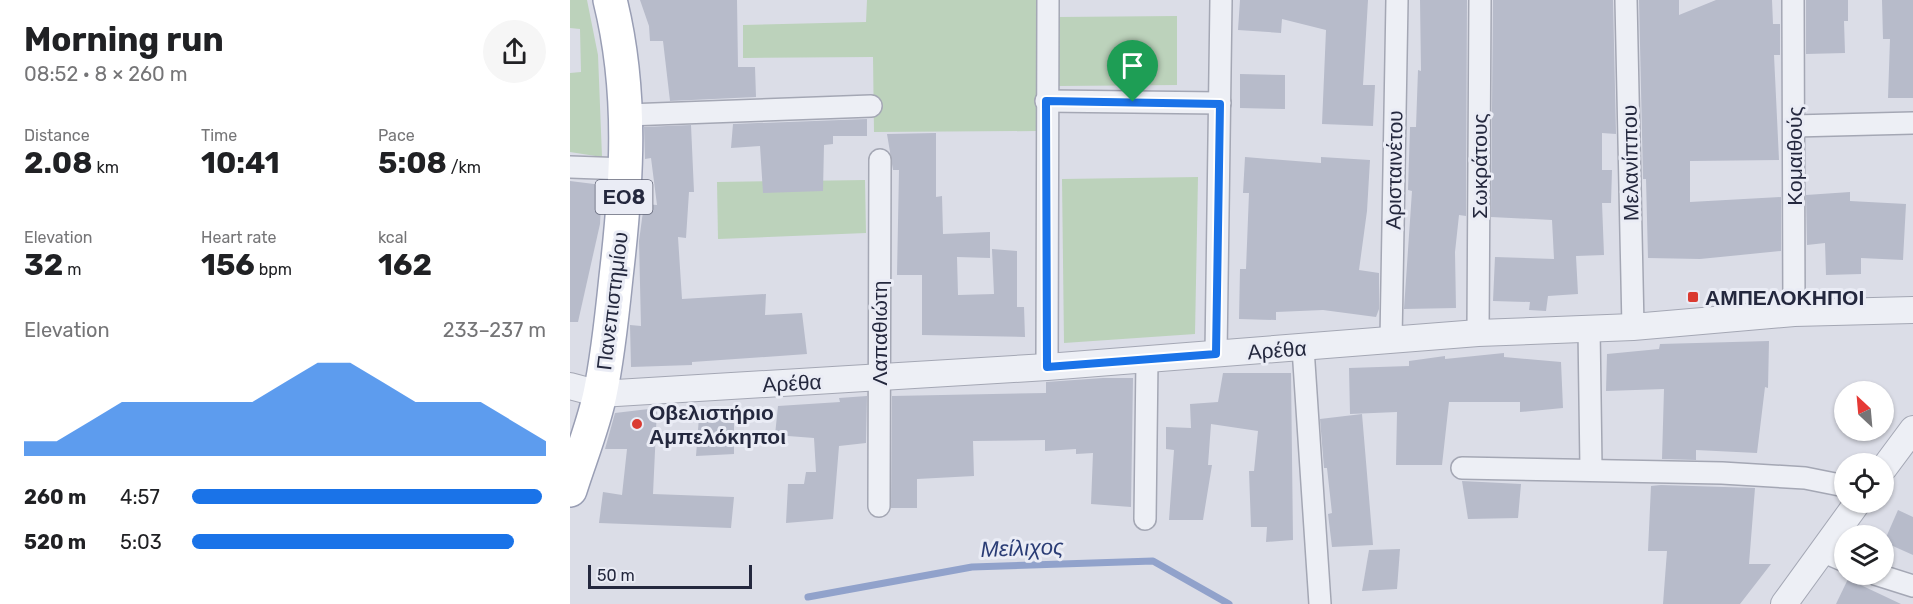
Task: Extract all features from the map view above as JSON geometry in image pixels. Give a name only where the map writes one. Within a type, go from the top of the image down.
[{"type":"main road","name":"Πανεπιστημίου","points":[[570,490],[585,390],[617,273],[627,169],[627,115],[620,44],[610,0]]},
{"type":"street","points":[[1047,367],[1048,0]]},
{"type":"street","points":[[1216,354],[1221,0]]},
{"type":"street","name":"Αρισταινέτου","points":[[1391,340],[1397,0]]},
{"type":"street","name":"Σωκράτους","points":[[1478,333],[1480,0]]},
{"type":"street","name":"Μελανίππου","points":[[1626,0],[1633,327]]},
{"type":"street","name":"Κομαιθούς","points":[[1793,0],[1794,313]]},
{"type":"street","points":[[1046,101],[1220,104]]},
{"type":"street","points":[[627,115],[871,106]]},
{"type":"street","points":[[1794,126],[1913,123]]},
{"type":"street","name":"Λαπαθιώτη","points":[[879,506],[880,160]]},
{"type":"street","points":[[570,167],[627,169]]},
{"type":"street","name":"Αρέθα","points":[[585,390],[878,378],[1147,360],[1478,333],[1633,327],[1794,313],[1913,310]]},
{"type":"street","points":[[1589,328],[1591,468]]},
{"type":"street","points":[[1303,348],[1320,604]]},
{"type":"street","points":[[1145,519],[1147,360]]},
{"type":"street","points":[[1894,455],[1913,429]]},
{"type":"street","points":[[1462,468],[1591,468],[1766,475],[1834,484]]},
{"type":"street","points":[[1784,604],[1834,556]]},
{"type":"street","points":[[1894,580],[1913,586]]},
{"type":"green space","points":[[570,0],[587,0],[598,55],[602,157],[570,152],[570,73],[581,72],[580,29],[570,28]]},
{"type":"green space","points":[[867,0],[1039,0],[1037,131],[874,132],[873,57],[743,58],[743,25],[866,22]]},
{"type":"green space","points":[[1177,16],[1177,85],[1059,86],[1059,17]]},
{"type":"green space","points":[[1198,177],[1195,334],[1064,343],[1062,179]]},
{"type":"green space","points":[[865,180],[866,233],[718,239],[717,182]]},
{"type":"building","points":[[640,0],[737,0],[738,67],[755,67],[756,97],[670,101],[663,41],[650,41],[649,26]]},
{"type":"building","points":[[1240,0],[1368,0],[1363,85],[1375,85],[1373,126],[1322,124],[1326,30],[1282,19],[1281,33],[1238,30]]},
{"type":"building","points":[[1420,0],[1467,0],[1466,216],[1459,215],[1455,252],[1456,308],[1404,309],[1412,191],[1408,190],[1410,127],[1416,127],[1418,70],[1421,71]]},
{"type":"building","points":[[1493,0],[1613,0],[1616,134],[1602,133],[1602,170],[1612,170],[1611,203],[1602,203],[1604,255],[1576,256],[1578,294],[1548,296],[1546,311],[1529,310],[1530,302],[1493,301],[1495,257],[1554,259],[1552,220],[1491,217]]},
{"type":"building","points":[[1639,0],[1679,0],[1679,15],[1716,0],[1772,0],[1773,24],[1780,24],[1780,55],[1774,55],[1779,160],[1690,161],[1690,202],[1781,197],[1781,251],[1700,259],[1648,258],[1646,179],[1643,179]]},
{"type":"building","points":[[1806,0],[1848,0],[1848,21],[1844,21],[1845,53],[1806,54]]},
{"type":"building","points":[[1882,0],[1913,0],[1913,98],[1888,98],[1890,39],[1883,39]]},
{"type":"building","points":[[1240,74],[1285,75],[1285,109],[1240,108]]},
{"type":"building","points":[[867,119],[867,136],[833,136],[833,144],[824,145],[823,191],[763,193],[760,146],[731,148],[733,124]]},
{"type":"building","points":[[691,125],[694,192],[689,192],[686,238],[678,237],[682,299],[766,294],[765,315],[802,313],[807,354],[692,362],[692,365],[631,367],[630,325],[641,326],[639,241],[644,204],[657,205],[651,158],[645,159],[644,127]]},
{"type":"building","points":[[936,133],[936,197],[942,196],[943,234],[990,232],[990,258],[957,257],[958,295],[994,294],[992,249],[1017,251],[1017,307],[1024,307],[1025,337],[922,335],[922,275],[897,275],[899,170],[893,170],[887,134]]},
{"type":"building","points":[[1245,157],[1321,163],[1321,157],[1370,160],[1367,211],[1359,270],[1379,273],[1379,309],[1376,317],[1323,310],[1276,312],[1276,320],[1239,319],[1240,269],[1246,269],[1249,193],[1243,193]]},
{"type":"building","points":[[570,181],[602,185],[600,224],[578,322],[570,322]]},
{"type":"building","points":[[1850,192],[1850,201],[1906,204],[1903,260],[1861,258],[1861,274],[1826,275],[1825,243],[1807,245],[1806,195]]},
{"type":"building","points":[[1769,341],[1768,388],[1765,387],[1757,453],[1696,450],[1696,460],[1662,459],[1664,389],[1606,391],[1607,354],[1659,349],[1660,344]]},
{"type":"building","points":[[1504,353],[1504,357],[1561,362],[1563,408],[1520,412],[1520,402],[1449,402],[1442,465],[1396,465],[1397,412],[1350,414],[1349,368],[1409,366],[1409,361],[1445,356],[1445,359]]},
{"type":"building","points":[[1223,373],[1291,373],[1293,540],[1266,542],[1267,527],[1251,527],[1249,471],[1254,471],[1258,431],[1211,424],[1208,465],[1212,465],[1203,520],[1169,520],[1174,450],[1166,449],[1166,427],[1191,428],[1190,404],[1218,402]]},
{"type":"building","points":[[1133,378],[1131,507],[1091,504],[1093,453],[1076,454],[1076,449],[1045,451],[1045,440],[973,441],[974,476],[917,479],[917,508],[891,508],[892,396],[1046,393],[1046,382]]},
{"type":"building","points":[[867,396],[866,443],[839,446],[833,519],[786,523],[788,484],[804,484],[806,472],[816,472],[814,438],[775,435],[778,406],[840,402],[839,398]]},
{"type":"building","points":[[657,408],[653,494],[734,497],[731,528],[599,523],[603,492],[622,495],[627,449],[605,449],[615,413]]},
{"type":"building","points":[[1362,414],[1373,545],[1332,547],[1328,514],[1332,513],[1327,468],[1324,468],[1320,419]]},
{"type":"building","points":[[699,417],[734,417],[734,454],[696,456]]},
{"type":"building","points":[[1462,481],[1521,484],[1518,518],[1468,519]]},
{"type":"building","points":[[1651,486],[1755,488],[1749,564],[1771,564],[1740,604],[1663,604],[1667,551],[1648,551]]},
{"type":"building","points":[[1898,510],[1913,517],[1913,555],[1894,546],[1894,525],[1891,525]]},
{"type":"building","points":[[1400,549],[1397,589],[1362,591],[1369,550]]},
{"type":"building","points":[[1845,585],[1861,585],[1901,604],[1836,604]]},
{"type":"waterway","name":"Μείλιχος","points":[[808,597],[972,567],[1153,561],[1229,604]]},
{"type":"place","name":"ΑΜΠΕΛΟΚΗΠΟΙ","points":[[1693,297]]},
{"type":"place","name":"Οβελιστήριο Αμπελόκηποι","points":[[637,424]]},
{"type":"route","points":[[1046,101],[1133,102],[1220,104],[1216,354],[1047,367],[1046,101]]}]
